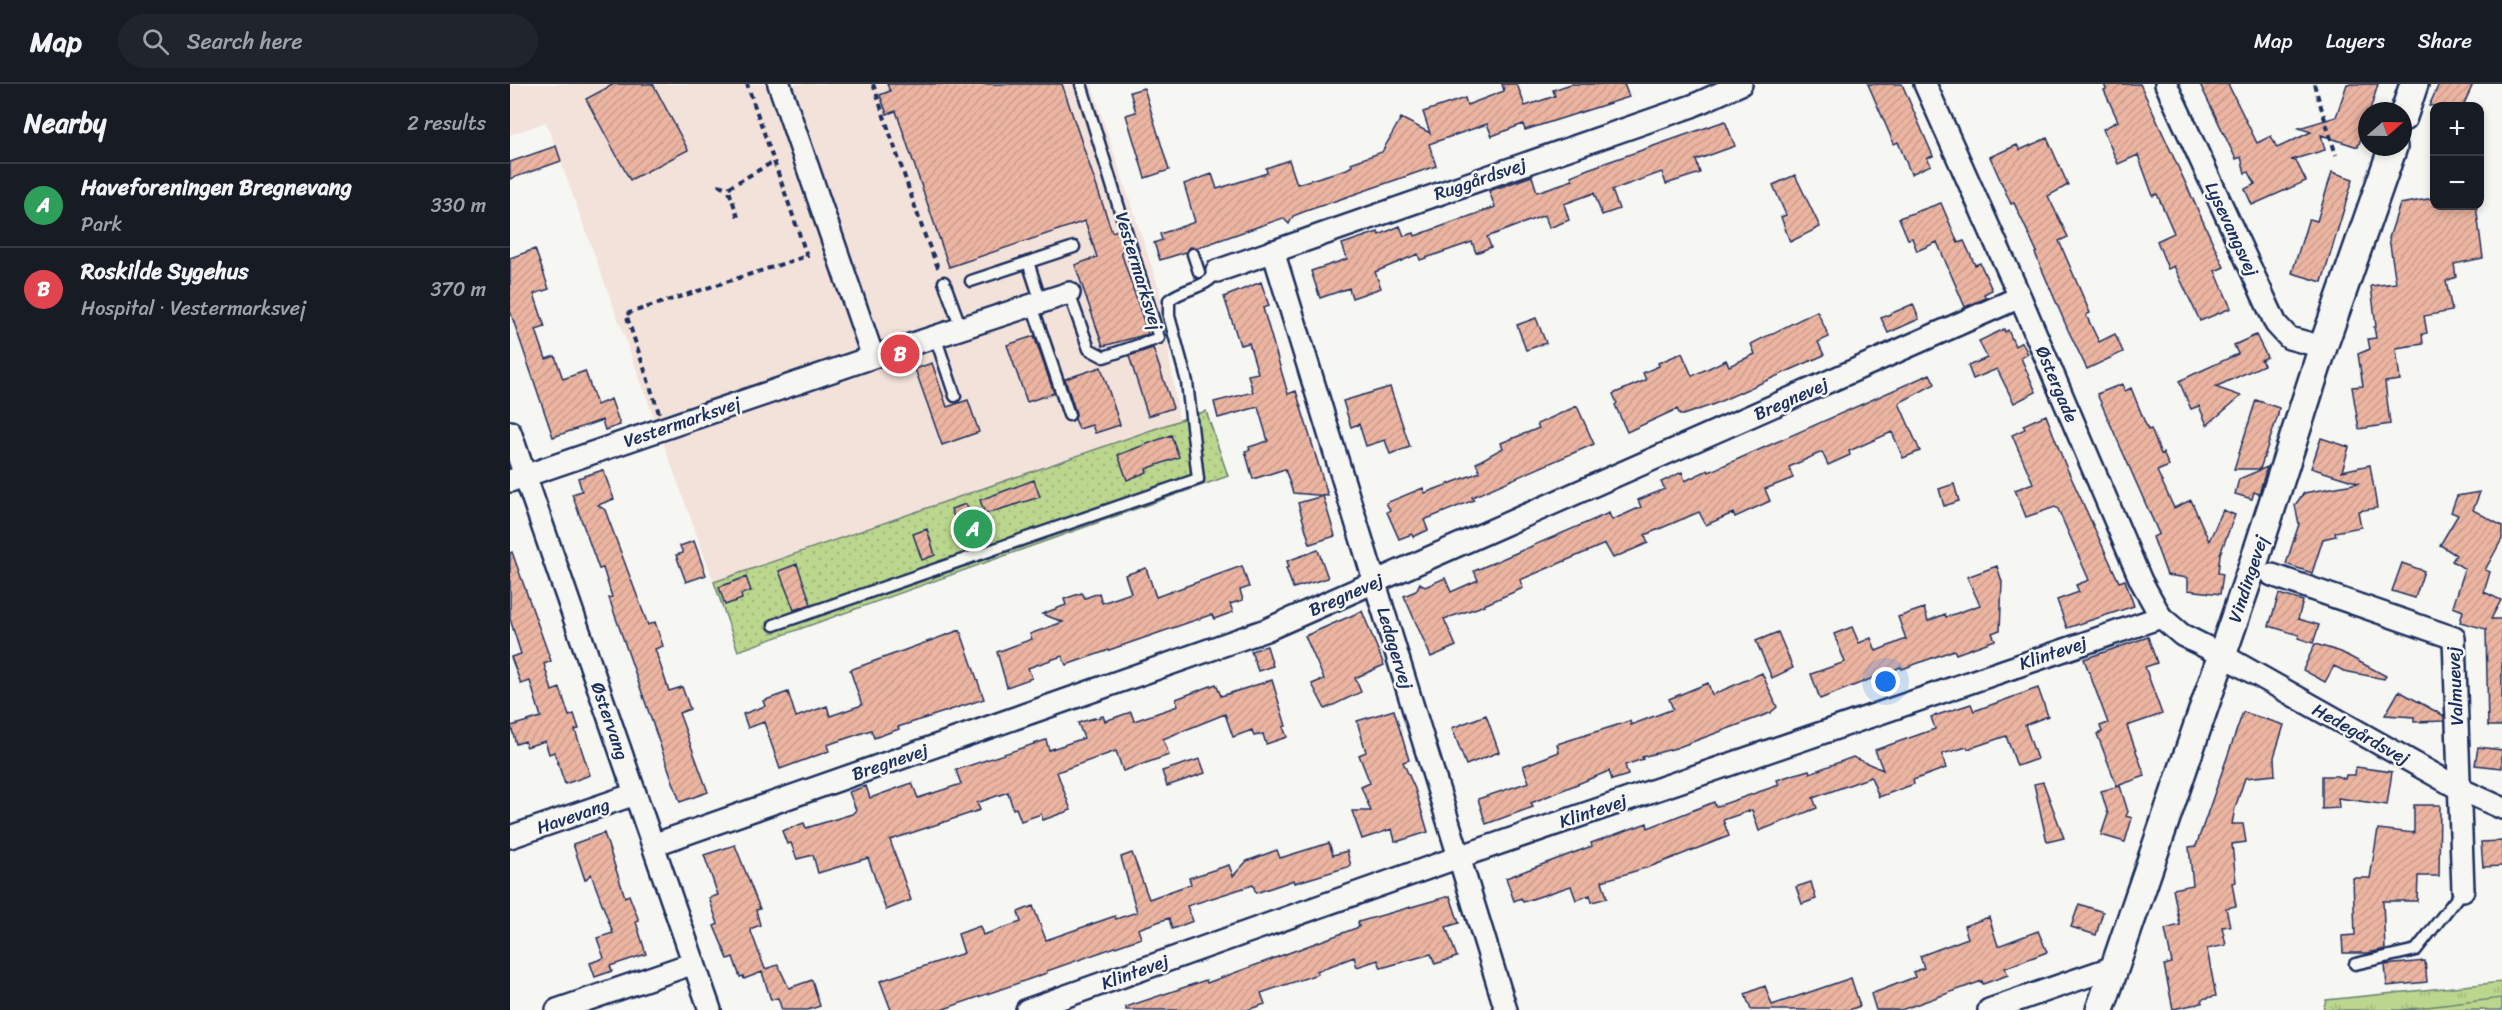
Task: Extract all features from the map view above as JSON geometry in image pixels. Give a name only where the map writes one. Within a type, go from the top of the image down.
[{"type":"street","points":[[779,84],[873,357]]},
{"type":"street","name":"Ruggårdsvej","points":[[1208,272],[1692,106],[1741,84]]},
{"type":"street","name":"Østergade","points":[[1925,84],[2020,297],[2141,581],[2161,616],[2182,635],[2222,655]]},
{"type":"street","name":"Lysevangsvej","points":[[2166,84],[2276,324],[2289,338],[2323,347]]},
{"type":"street","points":[[2408,102],[2414,84]]},
{"type":"street","name":"Vindingevej","points":[[2100,1010],[2222,655],[2323,347],[2389,156]]},
{"type":"street","name":"Ledagervej","points":[[1273,251],[1506,1010]]},
{"type":"street","name":"Vestermarksvej","points":[[518,479],[934,336],[1068,293]]},
{"type":"street","name":"Bregnevej","points":[[653,845],[1266,630],[2020,297]]},
{"type":"street","name":"Østervang","points":[[510,432],[518,479],[635,794],[710,1010]]},
{"type":"street","name":"Valmuevej","points":[[2272,575],[2454,638],[2463,890]]},
{"type":"street","name":"Klintevej","points":[[1027,1010],[1459,857],[2161,616]]},
{"type":"street","name":"Hedegårdsvej","points":[[2222,655],[2460,789],[2502,808]]},
{"type":"street","name":"Havevang","points":[[510,837],[635,794]]},
{"type":"street","points":[[556,1010],[694,963]]},
{"type":"street","points":[[1989,1010],[2114,967]]},
{"type":"lane","name":"Vestermarksvej","points":[[1068,293],[1089,349],[1104,357],[1159,338],[1081,84]]},
{"type":"lane","points":[[971,282],[1074,247]]},
{"type":"lane","points":[[774,625],[1198,479],[1187,382],[1168,307],[1169,300],[1176,295],[1212,280],[1193,254]]},
{"type":"lane","points":[[1028,262],[1036,303],[1069,415]]},
{"type":"lane","points":[[944,282],[961,328]]},
{"type":"lane","points":[[934,336],[955,396]]},
{"type":"lane","points":[[2355,964],[2416,950],[2463,890]]},
{"type":"path","points":[[664,428],[626,314],[807,256],[747,84]]},
{"type":"path","points":[[873,84],[925,236],[944,282]]},
{"type":"path","points":[[2314,84],[2336,155]]},
{"type":"path","points":[[718,185],[728,188],[773,162]]},
{"type":"path","points":[[728,188],[738,218]]},
{"type":"shaded area","points":[[510,84],[1091,84],[1159,288],[1179,420],[714,582],[546,122],[510,135]]},
{"type":"green space","points":[[1206,411],[1228,476],[738,651],[714,582]]},
{"type":"green space","points":[[2502,982],[2502,1010],[2323,1010],[2326,1000]]},
{"type":"green space","points":[[2502,998],[2502,1010],[2401,1010]]},
{"type":"building","points":[[614,84],[653,84],[688,150],[630,180],[586,99]]},
{"type":"building","points":[[887,84],[1062,84],[1112,232],[1118,230],[1124,250],[1121,252],[1148,334],[1103,346],[1075,265],[1097,257],[1085,221],[949,267],[896,111],[887,114],[880,95],[890,91]]},
{"type":"building","points":[[1502,84],[1517,84],[1525,106],[1555,96],[1553,90],[1571,84],[1624,84],[1629,97],[1525,130],[1523,124],[1492,136],[1487,124],[1429,144],[1436,166],[1293,216],[1289,224],[1283,218],[1197,248],[1190,247],[1186,252],[1160,260],[1154,243],[1162,240],[1160,234],[1195,222],[1184,184],[1212,174],[1217,189],[1267,173],[1266,168],[1289,160],[1297,184],[1347,169],[1352,166],[1351,163],[1382,152],[1401,118],[1430,133],[1423,112],[1465,98],[1467,105],[1504,91]]},
{"type":"building","points":[[1868,84],[1902,84],[1933,156],[1927,158],[1931,165],[1911,174],[1898,142],[1894,144]]},
{"type":"building","points":[[2104,84],[2140,84],[2224,267],[2215,271],[2231,308],[2200,321],[2174,266],[2168,269],[2157,241],[2174,233],[2157,194],[2153,196],[2138,155],[2118,164],[2103,129],[2118,121],[2104,90],[2106,89]]},
{"type":"building","points":[[2200,84],[2228,84],[2257,143],[2271,136],[2277,148],[2311,132],[2299,128],[2336,117],[2347,84],[2378,84],[2373,102],[2358,102],[2358,147],[2321,135],[2325,150],[2291,160],[2296,161],[2306,181],[2252,205],[2245,189],[2255,184],[2249,172],[2245,173],[2241,157],[2236,159]]},
{"type":"building","points":[[2439,84],[2473,84],[2465,102],[2431,102]]},
{"type":"building","points":[[1144,88],[1169,170],[1145,178],[1126,115],[1136,112],[1130,92]]},
{"type":"building","points":[[1725,121],[1735,146],[1696,160],[1700,173],[1666,184],[1662,172],[1612,190],[1619,209],[1602,215],[1594,193],[1564,204],[1569,220],[1549,228],[1545,215],[1487,237],[1491,247],[1476,253],[1472,242],[1420,260],[1418,254],[1375,272],[1381,288],[1352,298],[1349,288],[1320,298],[1311,271],[1347,259],[1342,244],[1378,232],[1379,235],[1400,226],[1404,236],[1414,233],[1415,236],[1495,207],[1489,191],[1532,176],[1537,192],[1573,180],[1571,176],[1588,169]]},
{"type":"building","points":[[2047,138],[2068,185],[2048,196],[2068,237],[2059,241],[2090,313],[2086,315],[2099,342],[2115,334],[2123,352],[2087,369],[2035,253],[2037,252],[2014,203],[2011,204],[1990,157],[2017,145],[2020,150]]},
{"type":"building","points":[[556,146],[561,161],[510,179],[510,162]]},
{"type":"building","points":[[2332,172],[2353,179],[2322,282],[2292,273],[2308,221],[2310,219],[2317,221]]},
{"type":"building","points":[[1795,175],[1820,227],[1790,242],[1781,217],[1786,215],[1773,185]]},
{"type":"building","points":[[2430,199],[2430,210],[2477,210],[2483,258],[2454,264],[2456,277],[2446,281],[2452,311],[2424,316],[2427,333],[2422,334],[2423,344],[2396,348],[2400,380],[2385,382],[2390,424],[2359,429],[2352,387],[2363,386],[2358,354],[2370,349],[2368,339],[2376,338],[2371,286],[2396,283],[2389,238],[2400,204]]},
{"type":"building","points":[[1941,203],[1958,243],[1964,241],[1975,265],[1980,263],[1992,290],[1984,294],[1986,298],[1965,307],[1937,242],[1917,251],[1912,238],[1908,239],[1899,218]]},
{"type":"building","points":[[535,249],[549,289],[534,294],[545,327],[536,330],[546,359],[555,356],[563,379],[585,371],[597,405],[611,399],[620,425],[605,430],[602,420],[553,437],[510,311],[510,258]]},
{"type":"building","points":[[1261,282],[1269,306],[1263,308],[1288,394],[1296,391],[1328,496],[1293,493],[1285,469],[1253,479],[1245,451],[1250,450],[1249,447],[1268,441],[1258,407],[1218,418],[1214,402],[1253,392],[1248,375],[1258,373],[1249,343],[1240,345],[1224,297]]},
{"type":"building","points":[[1913,304],[1919,319],[1888,333],[1881,318]]},
{"type":"building","points":[[1817,311],[1829,337],[1818,342],[1824,355],[1712,405],[1683,415],[1680,415],[1677,409],[1627,432],[1615,405],[1617,403],[1613,394],[1646,380],[1643,373],[1659,366],[1658,363],[1682,353],[1692,376],[1726,360],[1729,366],[1755,354],[1751,344]]},
{"type":"building","points":[[1536,318],[1546,343],[1526,350],[1517,325]]},
{"type":"building","points":[[2004,329],[2005,332],[2008,330],[2015,346],[2022,342],[2028,354],[2021,358],[2036,392],[2014,403],[1997,369],[1973,379],[1968,366],[1987,358],[1979,341]]},
{"type":"building","points":[[2256,335],[2267,357],[2261,360],[2264,365],[2215,387],[2241,396],[2207,425],[2199,406],[2191,409],[2179,381],[2238,354],[2234,345]]},
{"type":"building","points":[[1034,336],[1054,393],[1027,402],[1007,345]]},
{"type":"building","points":[[1153,348],[1173,408],[1148,416],[1129,356]]},
{"type":"building","points":[[932,363],[947,407],[968,400],[979,432],[942,445],[915,369]]},
{"type":"building","points":[[1101,367],[1120,425],[1095,433],[1092,425],[1079,429],[1065,379]]},
{"type":"building","points":[[1930,374],[1935,384],[1899,403],[1920,451],[1903,458],[1892,432],[1849,451],[1850,455],[1828,465],[1822,452],[1789,467],[1793,478],[1765,489],[1770,501],[1735,517],[1733,513],[1706,525],[1699,512],[1645,535],[1648,543],[1613,558],[1605,544],[1520,580],[1523,588],[1477,608],[1444,619],[1456,646],[1431,657],[1404,596],[1416,591],[1420,583],[1425,587],[1445,578],[1451,592],[1478,580],[1474,571],[1609,513],[1612,520],[1641,507],[1638,500],[1665,489],[1661,482],[1682,472],[1685,481],[1708,470],[1709,472]]},
{"type":"building","points":[[2122,384],[2125,391],[2131,388],[2148,430],[2151,429],[2161,454],[2163,453],[2169,466],[2157,471],[2174,508],[2191,500],[2209,541],[2223,510],[2235,515],[2220,554],[2218,573],[2223,574],[2220,594],[2188,590],[2188,578],[2167,575],[2153,537],[2159,534],[2097,394]]},
{"type":"building","points":[[1390,387],[1410,447],[1390,454],[1385,440],[1366,446],[1359,424],[1351,427],[1343,401]]},
{"type":"building","points":[[2256,400],[2279,408],[2278,415],[2260,469],[2234,469]]},
{"type":"building","points":[[1577,406],[1594,444],[1472,497],[1474,500],[1424,520],[1428,530],[1413,537],[1412,534],[1399,539],[1387,512],[1390,510],[1386,503],[1423,488],[1425,493],[1480,472],[1476,463],[1503,448],[1501,443],[1539,428],[1537,424]]},
{"type":"building","points":[[2046,415],[2064,462],[2119,582],[2125,580],[2134,606],[2067,628],[2057,600],[2079,592],[2076,585],[2089,580],[2058,509],[2055,507],[2026,517],[2015,490],[2033,483],[2012,435],[2025,429],[2023,425]]},
{"type":"building","points":[[1171,435],[1179,457],[1146,469],[1147,472],[1127,480],[1118,455]]},
{"type":"building","points":[[2321,438],[2349,447],[2342,471],[2370,465],[2377,508],[2358,511],[2361,527],[2335,532],[2336,536],[2323,539],[2312,573],[2286,564],[2299,524],[2295,505],[2304,493],[2359,483],[2311,468]]},
{"type":"building","points":[[2267,467],[2259,494],[2254,492],[2252,499],[2235,494],[2239,479]]},
{"type":"building","points":[[603,470],[614,499],[598,505],[605,510],[648,625],[655,622],[663,646],[655,649],[669,691],[682,687],[690,709],[679,713],[708,792],[680,802],[609,598],[612,597],[603,568],[599,569],[572,494],[582,491],[578,478]]},
{"type":"building","points":[[1034,480],[1040,497],[985,514],[980,500]]},
{"type":"building","points":[[1954,484],[1959,501],[1944,506],[1939,489]]},
{"type":"building","points":[[2480,492],[2473,510],[2502,526],[2502,539],[2485,570],[2490,572],[2484,592],[2501,600],[2491,619],[2502,619],[2502,726],[2488,726],[2486,629],[2460,622],[2463,611],[2453,607],[2465,569],[2452,561],[2456,555],[2440,545],[2458,515],[2451,512],[2457,496]]},
{"type":"building","points":[[1323,496],[1335,536],[1310,544],[1298,503]]},
{"type":"building","points":[[966,504],[971,517],[956,522],[951,509]]},
{"type":"building","points":[[927,529],[935,555],[922,560],[913,534]]},
{"type":"building","points":[[694,541],[706,575],[686,582],[676,555],[683,553],[680,546]]},
{"type":"building","points":[[1318,550],[1328,578],[1293,588],[1286,568],[1289,567],[1287,561]]},
{"type":"building","points":[[512,552],[551,661],[544,664],[552,691],[560,688],[569,716],[574,714],[579,729],[575,730],[590,775],[565,784],[554,752],[549,754],[545,741],[526,747],[525,741],[516,744],[511,726],[541,717],[530,681],[521,684],[511,657],[521,654],[510,619],[510,553]]},
{"type":"building","points":[[2402,563],[2424,571],[2415,598],[2392,591]]},
{"type":"building","points":[[797,564],[811,604],[794,610],[779,571]]},
{"type":"building","points":[[1242,566],[1249,587],[1240,590],[1243,600],[1230,604],[1233,612],[1214,619],[1210,615],[1066,665],[1062,656],[1028,668],[1032,678],[1007,687],[997,652],[1032,639],[1030,634],[1063,622],[1042,614],[1066,605],[1064,599],[1082,593],[1085,598],[1099,593],[1102,603],[1131,593],[1125,575],[1146,568],[1156,597]]},
{"type":"building","points":[[1997,566],[2002,582],[2000,630],[1992,633],[1995,640],[1956,654],[1954,650],[1902,669],[1901,667],[1820,699],[1811,674],[1845,662],[1834,634],[1852,627],[1859,643],[1871,638],[1876,651],[1906,639],[1898,617],[1924,608],[1928,621],[1980,605],[1967,577]]},
{"type":"building","points":[[746,577],[751,591],[741,594],[742,599],[725,605],[719,587]]},
{"type":"building","points":[[2279,594],[2303,601],[2298,619],[2319,625],[2313,643],[2298,638],[2299,635],[2269,626]]},
{"type":"building","points":[[1362,611],[1384,665],[1355,678],[1361,692],[1325,709],[1312,684],[1324,679],[1305,636]]},
{"type":"building","points":[[960,630],[984,699],[898,727],[899,729],[874,738],[871,730],[827,745],[829,751],[780,769],[764,722],[748,728],[743,714],[765,706],[763,701],[788,692],[796,717],[827,706],[830,716],[862,705],[850,670]]},
{"type":"building","points":[[1778,632],[1793,668],[1772,678],[1756,641]]},
{"type":"building","points":[[2148,637],[2157,663],[2145,667],[2162,714],[2127,726],[2145,776],[2117,786],[2097,734],[2102,732],[2100,726],[2108,723],[2084,659]]},
{"type":"building","points":[[2315,644],[2341,652],[2386,676],[2384,679],[2344,671],[2334,666],[2325,682],[2303,670]]},
{"type":"building","points":[[1267,646],[1273,666],[1258,671],[1251,651]]},
{"type":"building","points":[[1762,673],[1777,707],[1770,713],[1676,748],[1642,757],[1643,759],[1625,765],[1628,775],[1612,780],[1609,771],[1531,803],[1533,807],[1486,824],[1478,799],[1529,782],[1523,766],[1559,752],[1557,744],[1630,721],[1631,725],[1673,709],[1669,699],[1708,683],[1712,695]]},
{"type":"building","points":[[1272,680],[1286,726],[1283,727],[1287,737],[1266,744],[1263,734],[1254,736],[1252,730],[1233,737],[1225,714],[1163,739],[1169,755],[1123,771],[1116,751],[1057,772],[1071,810],[1043,820],[1041,814],[1021,821],[1016,808],[1013,809],[1008,792],[977,803],[980,810],[890,840],[911,900],[886,910],[868,858],[818,873],[813,855],[797,859],[791,843],[787,844],[782,831],[804,823],[806,828],[852,814],[856,810],[849,792],[866,786],[870,798],[912,783],[918,798],[961,784],[956,770],[1046,740],[1049,750],[1084,738],[1078,723],[1103,716],[1105,721],[1131,712],[1134,721],[1178,706],[1176,699],[1216,684],[1221,696]]},
{"type":"building","points":[[2038,688],[2048,716],[2025,725],[2037,759],[2017,766],[2006,736],[1968,749],[1967,747],[1942,754],[1946,768],[1913,780],[1914,784],[1879,797],[1871,777],[1813,798],[1817,808],[1759,831],[1752,810],[1723,820],[1729,836],[1652,866],[1602,881],[1607,898],[1592,902],[1590,895],[1576,900],[1571,886],[1523,902],[1521,898],[1514,901],[1506,878],[1592,846],[1591,843],[1647,823],[1648,828],[1714,802],[1715,806],[1718,806],[1779,785],[1777,780],[1809,770],[1810,773],[1853,757],[1883,770],[1875,750],[1935,729],[1931,717],[1971,704],[1974,711]]},
{"type":"building","points":[[2399,691],[2444,716],[2444,721],[2414,722],[2414,717],[2385,715]]},
{"type":"building","points":[[1394,710],[1409,760],[1403,762],[1415,789],[1428,832],[1395,841],[1392,829],[1362,839],[1352,811],[1371,811],[1361,787],[1370,783],[1359,755],[1366,752],[1357,721]]},
{"type":"building","points":[[2243,712],[2284,725],[2274,757],[2275,775],[2245,778],[2235,808],[2232,824],[2243,824],[2246,842],[2232,844],[2236,882],[2232,883],[2236,906],[2226,908],[2230,926],[2222,927],[2226,945],[2207,949],[2216,996],[2202,999],[2202,1003],[2173,1009],[2164,965],[2172,963],[2165,929],[2180,925],[2173,889],[2193,885],[2189,847],[2196,846]]},
{"type":"building","points":[[1486,715],[1499,752],[1466,765],[1452,728]]},
{"type":"building","points":[[2478,747],[2502,750],[2502,768],[2475,765]]},
{"type":"building","points":[[1200,759],[1205,773],[1167,786],[1162,771]]},
{"type":"building","points":[[2356,767],[2392,772],[2387,805],[2338,798],[2339,808],[2322,809],[2322,776],[2337,776],[2345,779],[2346,775],[2355,775]]},
{"type":"building","points":[[2043,782],[2064,838],[2047,842],[2034,784]]},
{"type":"building","points":[[2120,786],[2128,812],[2126,816],[2132,818],[2125,842],[2101,835],[2108,814],[2101,791]]},
{"type":"building","points":[[2414,805],[2440,805],[2439,876],[2418,876],[2417,901],[2383,901],[2385,949],[2368,953],[2343,953],[2342,936],[2355,935],[2353,878],[2370,878],[2378,829],[2414,833]]},
{"type":"building","points":[[604,833],[625,897],[629,895],[639,921],[636,922],[646,954],[610,966],[612,971],[595,977],[590,963],[604,958],[597,938],[613,933],[591,874],[585,880],[573,844]]},
{"type":"building","points":[[2502,841],[2502,866],[2483,867],[2481,842]]},
{"type":"building","points":[[1329,843],[1333,855],[1347,851],[1351,866],[1295,883],[1294,880],[1256,893],[1253,885],[1187,906],[1193,921],[1172,929],[1169,918],[1138,929],[1141,938],[941,1010],[891,1010],[880,981],[964,953],[958,934],[980,926],[983,935],[1021,922],[1018,912],[1033,906],[1046,940],[1115,916],[1116,919],[1137,912],[1121,857],[1132,853],[1149,899],[1191,884],[1189,878],[1229,865],[1233,876],[1247,861],[1277,850],[1280,858]]},
{"type":"building","points":[[735,845],[760,909],[756,910],[760,925],[750,929],[765,969],[778,965],[789,988],[812,980],[820,1006],[808,1010],[782,1010],[778,998],[771,1000],[762,972],[744,979],[743,976],[740,977],[733,957],[728,959],[714,926],[718,924],[709,898],[718,895],[704,855]]},
{"type":"building","points":[[1811,882],[1816,899],[1802,904],[1796,887]]},
{"type":"building","points":[[1450,896],[1459,923],[1446,927],[1457,957],[1435,964],[1431,954],[1381,968],[1378,960],[1357,967],[1354,957],[1317,971],[1318,974],[1261,993],[1265,1004],[1247,1010],[1126,1010],[1126,1007],[1206,980],[1207,983],[1359,927],[1358,922]]},
{"type":"building","points":[[2079,904],[2103,912],[2096,935],[2071,927]]},
{"type":"building","points":[[1989,917],[1998,946],[2038,931],[2047,952],[2005,968],[2008,975],[1983,984],[1982,981],[1901,1010],[1876,1010],[1871,994],[1915,977],[1913,972],[1924,968],[1920,956],[1968,938],[1964,926]]},
{"type":"building","points":[[2425,961],[2427,982],[2387,986],[2385,965]]},
{"type":"building","points":[[1851,978],[1860,1006],[1849,1010],[1751,1010],[1745,994],[1765,986],[1772,1005]]},
{"type":"place","name":"Roskilde Sygehus","points":[[900,354]]},
{"type":"place","name":"Haveforeningen Bregnevang","points":[[973,529]]}]
